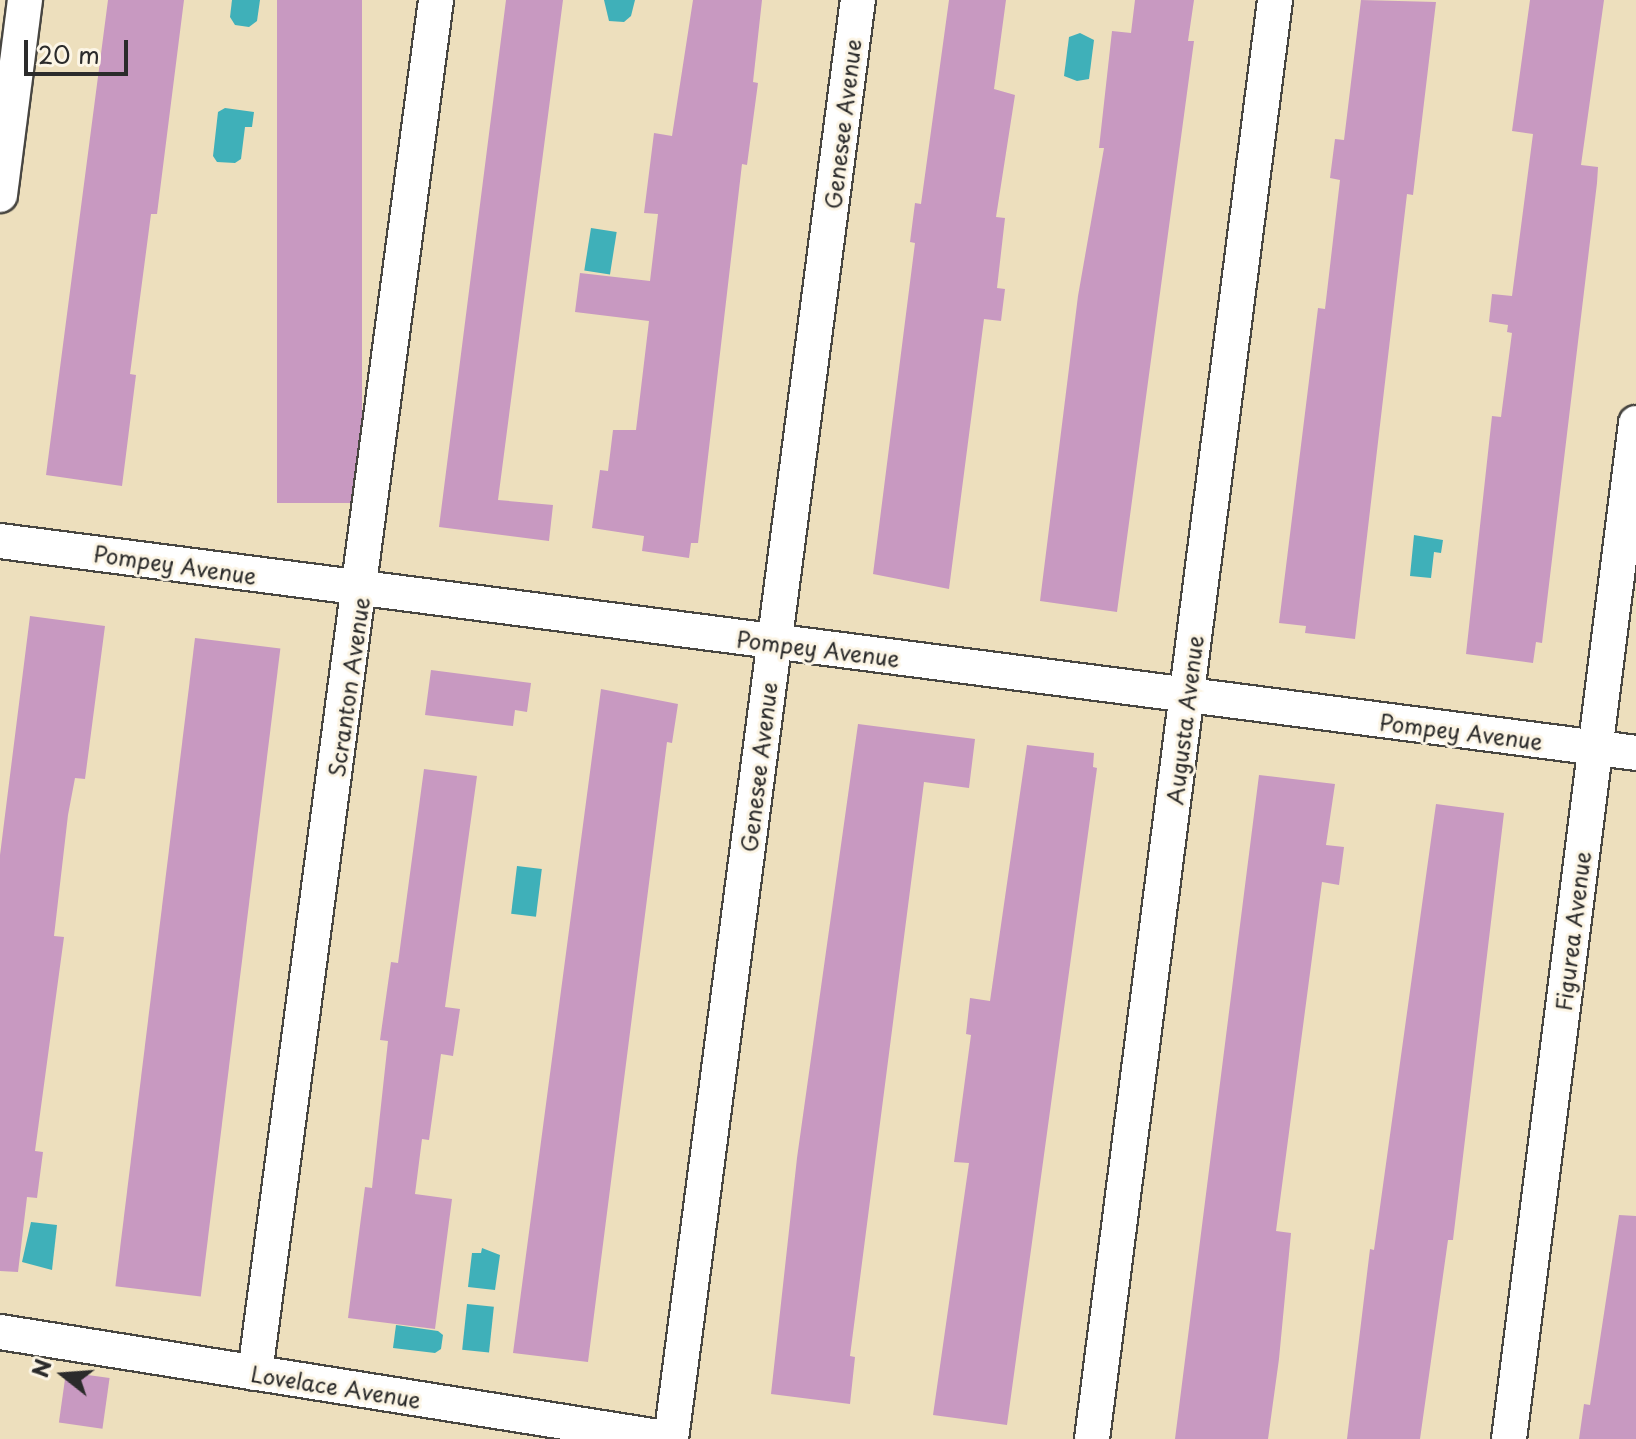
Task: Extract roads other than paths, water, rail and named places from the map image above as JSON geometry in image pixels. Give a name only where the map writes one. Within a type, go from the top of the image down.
[{"type":"street","points":[[0,195],[25,0]]},
{"type":"street","name":"Scranton Avenue","points":[[255,1373],[361,588],[436,0]]},
{"type":"street","name":"Genesee Avenue","points":[[671,1439],[858,0]]},
{"type":"street","name":"Augusta Avenue","points":[[1092,1439],[1275,0]]},
{"type":"street","name":"Figurea Avenue","points":[[1509,1439],[1636,423]]},
{"type":"street","name":"Pompey Avenue","points":[[0,541],[1636,753]]},
{"type":"street","name":"Lovelace Avenue","points":[[0,1332],[671,1439]]},
{"type":"water","points":[[232,0],[260,0],[257,21],[249,27],[235,25],[230,17]]},
{"type":"water","points":[[604,0],[635,0],[631,16],[624,22],[609,21]]},
{"type":"water","points":[[1080,33],[1094,40],[1089,79],[1077,81],[1064,76],[1069,37]]},
{"type":"water","points":[[225,108],[254,112],[252,127],[245,127],[241,159],[235,163],[217,162],[213,156],[218,112]]},
{"type":"water","points":[[591,228],[617,232],[610,275],[584,270]]},
{"type":"water","points":[[1414,535],[1443,540],[1441,553],[1434,552],[1431,578],[1410,576]]},
{"type":"water","points":[[517,866],[542,869],[536,917],[511,914]]},
{"type":"water","points":[[31,1222],[57,1225],[52,1270],[22,1262]]},
{"type":"water","points":[[482,1248],[500,1255],[495,1290],[468,1287],[472,1253],[481,1253]]},
{"type":"water","points":[[467,1304],[494,1307],[489,1353],[462,1350]]},
{"type":"water","points":[[396,1325],[438,1331],[443,1335],[441,1349],[435,1353],[393,1348]]}]
